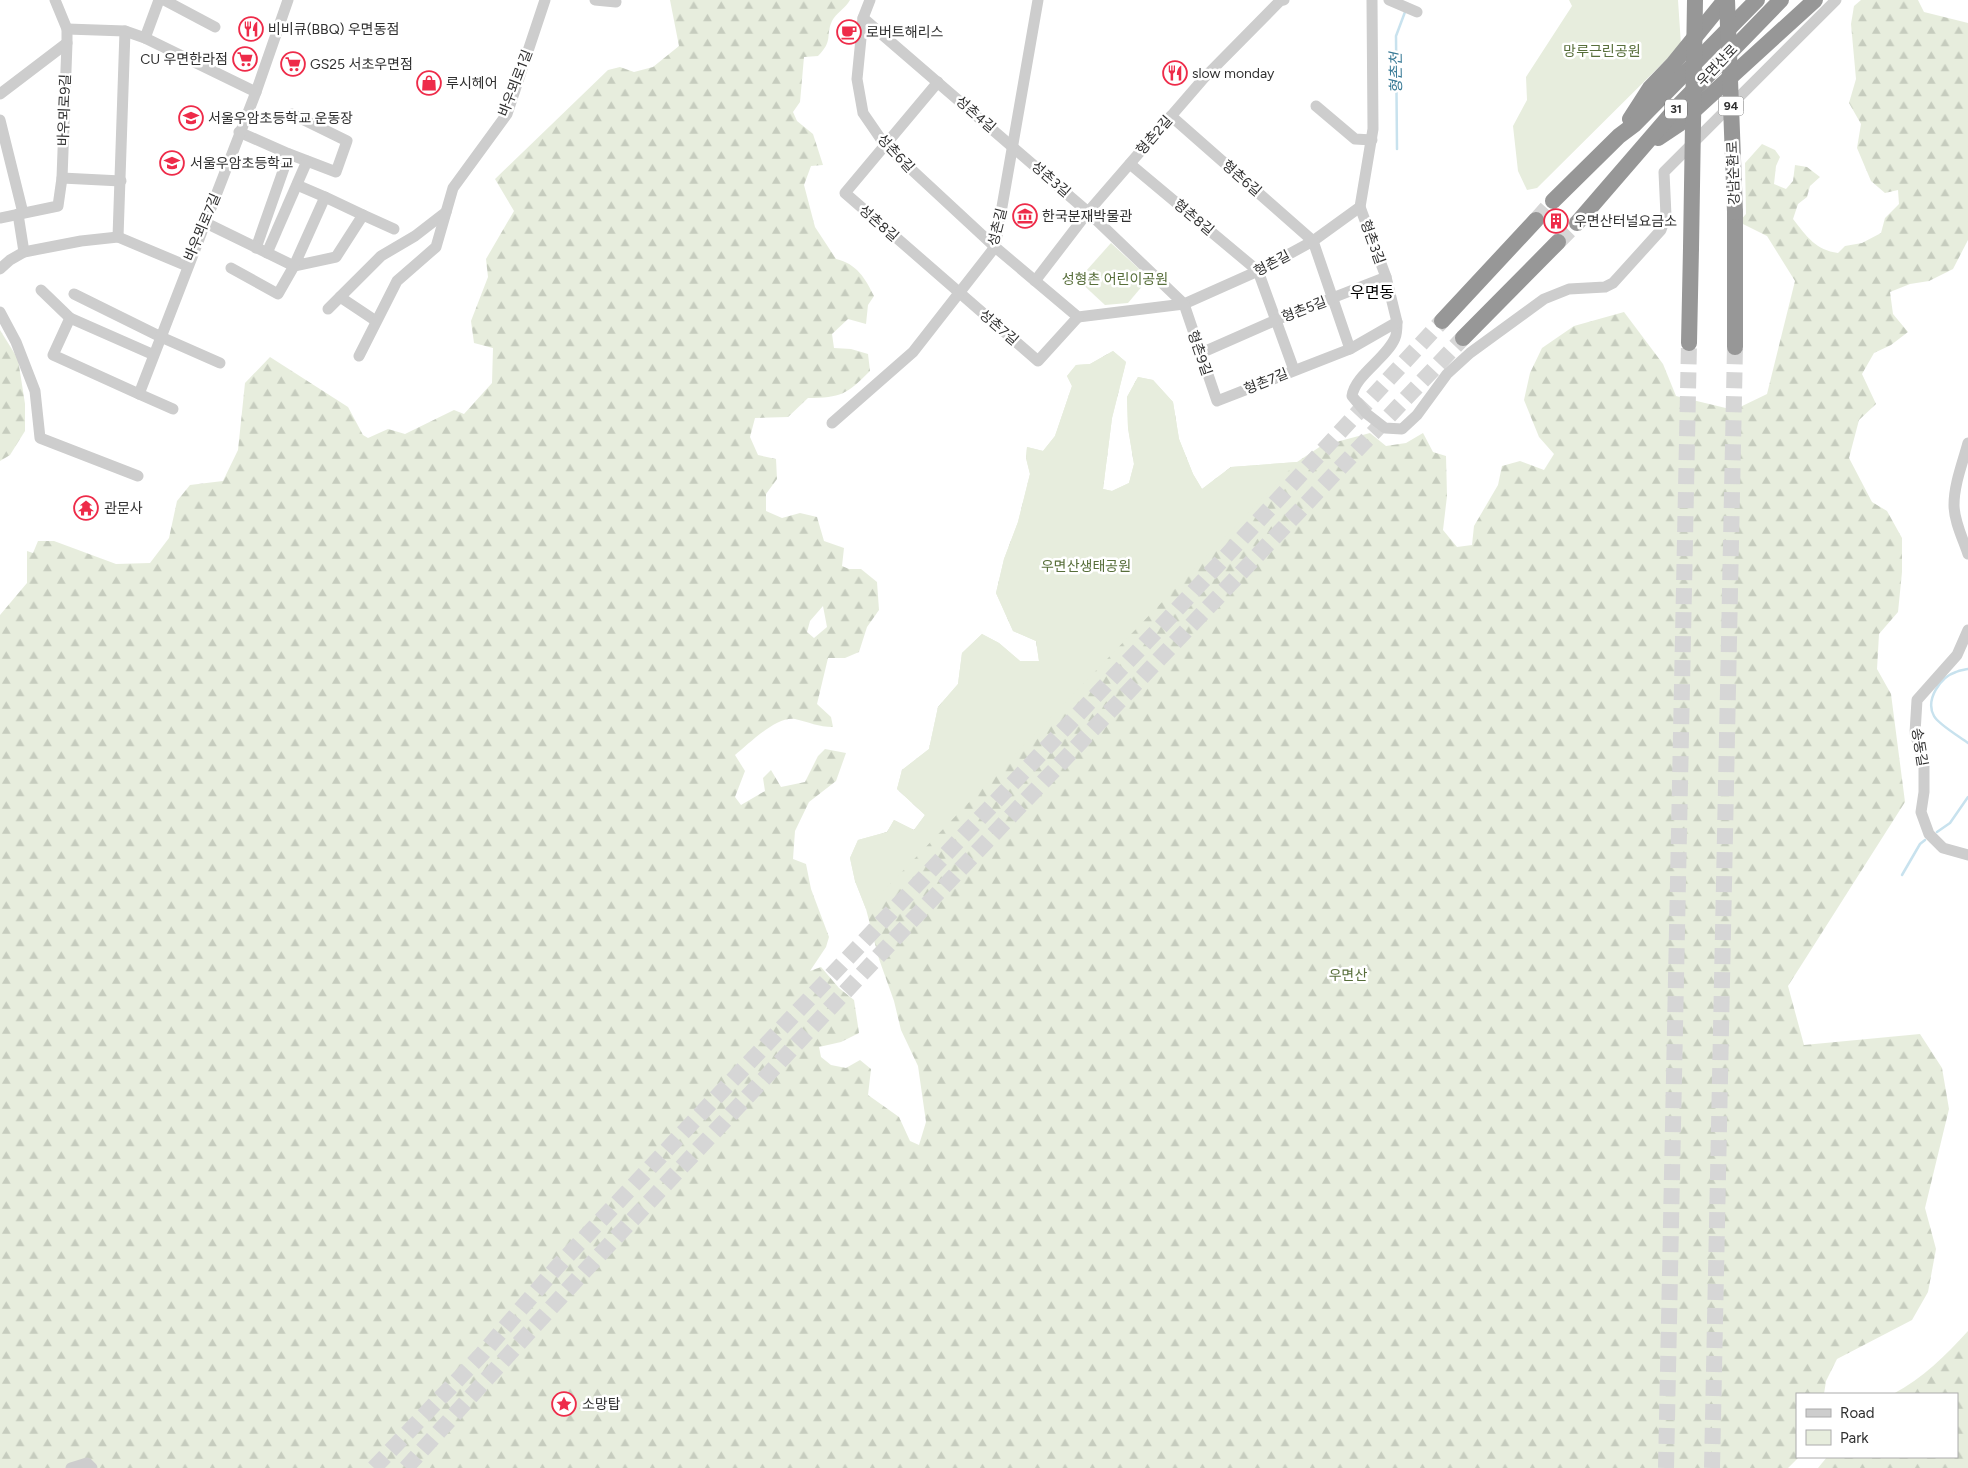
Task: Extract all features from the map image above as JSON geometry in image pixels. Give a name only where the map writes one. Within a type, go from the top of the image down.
[{"type":"highway","points":[[1689,343],[1695,0]]},
{"type":"highway","points":[[1619,136],[1650,88],[1673,64],[1726,0]]},
{"type":"highway","name":"강남순환로","points":[[1726,0],[1735,212],[1735,346]]},
{"type":"highway","name":"우면산로","points":[[1553,201],[1619,136],[1635,124],[1758,0]]},
{"type":"highway","name":"우면산로","points":[[1577,223],[1679,105],[1781,0]]},
{"type":"highway","points":[[1636,154],[1679,124],[1816,0]]},
{"type":"highway","points":[[1442,321],[1536,220]]},
{"type":"highway","points":[[1464,338],[1558,242]]},
{"type":"street","name":"바우뫼로9길","points":[[20,213],[58,206],[62,178],[67,29],[55,0]]},
{"type":"street","points":[[146,38],[159,0]]},
{"type":"street","points":[[164,0],[215,28]]},
{"type":"street","name":"바우뫼로7길","points":[[0,269],[10,260],[24,252],[81,241],[118,237],[187,266],[206,223],[239,132],[256,92],[288,0]]},
{"type":"street","name":"바우뫼로1길","points":[[359,356],[397,280],[436,247],[453,188],[507,114],[545,0]]},
{"type":"street","points":[[595,0],[616,2]]},
{"type":"street","name":"성촌6길","points":[[870,0],[863,18],[857,79],[863,113],[885,145],[995,247]]},
{"type":"street","name":"성촌길","points":[[832,422],[913,352],[995,247],[1038,0]]},
{"type":"street","name":"형촌2길","points":[[1036,282],[1088,212],[1204,78],[1280,1],[1284,0]]},
{"type":"street","points":[[1360,206],[1373,128],[1372,0]]},
{"type":"street","points":[[1397,322],[1395,338],[1376,364],[1354,386],[1352,396],[1367,414],[1385,428],[1402,428],[1417,415],[1447,374],[1470,353],[1544,299],[1569,289],[1605,286],[1614,283],[1661,230],[1666,216],[1664,172],[1836,0]]},
{"type":"street","points":[[1391,1],[1417,12]]},
{"type":"street","name":"성촌4길","points":[[863,18],[1014,146]]},
{"type":"street","points":[[67,29],[125,31],[146,38],[256,92]]},
{"type":"street","points":[[118,237],[125,31]]},
{"type":"street","name":"바우뫼로9길","points":[[0,94],[67,42]]},
{"type":"street","points":[[885,145],[938,82]]},
{"type":"street","points":[[1316,106],[1354,139],[1372,140]]},
{"type":"street","points":[[239,132],[336,172],[347,142],[292,114]]},
{"type":"street","name":"형촌6길","points":[[1171,116],[1313,241]]},
{"type":"street","points":[[0,120],[20,213],[24,252]]},
{"type":"street","name":"성촌8길","points":[[885,145],[846,193],[960,294]]},
{"type":"street","name":"성촌3길","points":[[1014,146],[1088,212],[1184,304]]},
{"type":"street","points":[[256,248],[289,154]]},
{"type":"street","points":[[268,253],[308,161]]},
{"type":"street","name":"형촌8길","points":[[1130,164],[1258,271]]},
{"type":"street","points":[[62,178],[121,181]]},
{"type":"street","points":[[297,185],[394,229]]},
{"type":"street","points":[[232,268],[278,294],[294,266],[325,197]]},
{"type":"street","name":"형촌3길","points":[[1360,206],[1386,277],[1397,322]]},
{"type":"street","name":"형촌길","points":[[1078,317],[1184,304],[1258,271],[1313,241],[1360,206]]},
{"type":"street","points":[[328,309],[381,256],[415,236],[446,212]]},
{"type":"street","points":[[0,218],[20,213]]},
{"type":"street","points":[[206,223],[294,266],[336,257],[363,215]]},
{"type":"street","name":"형촌5길","points":[[1313,241],[1350,349]]},
{"type":"street","points":[[995,247],[1078,317]]},
{"type":"street","points":[[139,394],[162,338],[187,266]]},
{"type":"street","name":"형촌7길","points":[[1217,401],[1294,370],[1258,271]]},
{"type":"street","name":"형촌3길","points":[[1332,298],[1386,277]]},
{"type":"street","points":[[41,290],[70,318],[154,355]]},
{"type":"street","points":[[74,294],[162,338],[220,363]]},
{"type":"street","name":"성촌7길","points":[[960,294],[1038,361],[1078,317]]},
{"type":"street","points":[[340,297],[376,321]]},
{"type":"street","name":"형촌5길","points":[[1276,320],[1332,298]]},
{"type":"street","name":"형촌9길","points":[[1184,304],[1217,401]]},
{"type":"street","points":[[0,312],[16,342],[35,391],[40,438],[138,476]]},
{"type":"street","points":[[70,318],[53,355],[173,409]]},
{"type":"street","points":[[1200,353],[1276,320]]},
{"type":"street","points":[[1294,370],[1350,349],[1397,322]]},
{"type":"street","points":[[1968,443],[1959,476],[1954,505],[1958,526],[1968,554]]},
{"type":"street","name":"송동길","points":[[1968,630],[1957,655],[1917,700],[1915,733],[1924,764],[1922,812],[1929,834],[1943,848],[1968,855]]},
{"type":"street","points":[[71,1468],[86,1463],[92,1468]]},
{"type":"green space","name":"우면산","points":[[670,0],[850,0],[832,21],[828,42],[823,51],[818,56],[804,57],[800,102],[793,112],[797,121],[813,134],[823,165],[811,166],[804,185],[815,227],[836,259],[855,268],[867,283],[874,296],[868,305],[866,324],[848,319],[832,334],[834,348],[851,349],[868,354],[870,371],[843,393],[836,396],[808,398],[788,417],[755,418],[750,437],[758,455],[776,459],[777,479],[766,494],[766,511],[782,518],[800,513],[817,517],[824,541],[844,548],[842,566],[849,569],[861,569],[877,582],[879,610],[867,627],[859,652],[845,658],[828,658],[817,704],[831,717],[833,727],[795,719],[788,719],[771,726],[735,755],[745,771],[735,797],[741,805],[765,791],[763,778],[771,770],[781,787],[805,782],[818,756],[825,749],[846,753],[836,781],[809,802],[795,831],[793,859],[806,864],[811,889],[829,937],[826,947],[810,971],[821,967],[839,988],[854,1000],[859,1033],[841,1042],[819,1047],[821,1057],[831,1065],[846,1068],[860,1060],[871,1069],[868,1095],[899,1117],[910,1141],[919,1145],[926,1122],[918,1066],[901,1030],[866,909],[855,881],[850,858],[858,840],[887,832],[894,820],[914,830],[925,815],[897,789],[902,770],[929,749],[938,707],[958,684],[962,653],[982,634],[999,643],[1020,661],[1039,661],[1036,641],[1013,631],[996,593],[1004,559],[1018,522],[1030,474],[1026,458],[1027,447],[1043,451],[1055,436],[1072,386],[1067,376],[1076,365],[1090,364],[1113,351],[1126,362],[1112,418],[1103,489],[1112,491],[1129,483],[1134,464],[1128,428],[1127,397],[1138,377],[1153,380],[1173,402],[1179,439],[1193,474],[1202,489],[1231,467],[1297,462],[1321,446],[1370,433],[1386,446],[1406,443],[1423,433],[1433,452],[1446,456],[1447,496],[1443,530],[1457,547],[1472,545],[1474,526],[1498,485],[1502,466],[1520,461],[1544,470],[1554,454],[1539,437],[1524,400],[1530,373],[1542,348],[1574,326],[1624,312],[1663,364],[1676,396],[1734,410],[1767,394],[1795,281],[1767,236],[1739,222],[1746,214],[1745,163],[1762,144],[1775,150],[1780,157],[1776,166],[1774,184],[1786,189],[1793,181],[1795,165],[1807,167],[1820,177],[1810,186],[1807,197],[1798,204],[1793,219],[1812,242],[1818,246],[1838,253],[1845,246],[1862,243],[1881,233],[1885,218],[1899,204],[1898,190],[1885,193],[1871,181],[1857,148],[1861,124],[1849,103],[1856,79],[1851,24],[1854,6],[1861,0],[1918,0],[1924,12],[1968,23],[1968,240],[1953,269],[1929,281],[1910,284],[1890,292],[1893,314],[1908,332],[1891,345],[1874,353],[1862,374],[1876,404],[1859,420],[1849,458],[1872,502],[1887,511],[1902,538],[1902,572],[1898,612],[1879,634],[1877,669],[1891,694],[1905,802],[1788,986],[1804,1045],[1920,1034],[1942,1068],[1949,1109],[1925,1208],[1936,1249],[1928,1292],[1912,1320],[1837,1359],[1826,1381],[1824,1393],[1796,1393],[1796,1458],[1798,1458],[1788,1468],[0,1468],[0,615],[27,583],[27,551],[33,553],[38,541],[54,541],[116,564],[150,563],[169,538],[177,501],[190,485],[223,481],[238,450],[245,383],[270,357],[348,407],[363,435],[368,438],[388,429],[405,434],[454,410],[464,414],[492,383],[493,348],[474,343],[471,321],[488,277],[486,259],[514,211],[495,179],[608,70],[620,67],[634,72],[653,67],[679,46]],"holes":[[[823,606],[827,627],[814,638],[807,632],[810,621]]]},
{"type":"green space","name":"망루근린공원","points":[[1569,0],[1678,0],[1681,45],[1537,188],[1527,190],[1518,171],[1513,126],[1527,100],[1526,77],[1572,6]]},
{"type":"green space","name":"성형촌 어린이공원","points":[[1111,243],[1149,278],[1128,303],[1105,305],[1078,280]]},
{"type":"green space","points":[[0,330],[18,359],[25,404],[25,431],[10,455],[0,461]]},
{"type":"green space","name":"우면산생태공원","points":[[1113,351],[1126,362],[1112,418],[1103,489],[1112,491],[1129,483],[1134,464],[1128,428],[1127,397],[1138,377],[1153,380],[1173,402],[1179,439],[1193,474],[1202,489],[1231,467],[1297,462],[866,909],[855,881],[850,858],[858,840],[887,832],[894,820],[914,830],[925,815],[897,789],[902,770],[929,749],[938,707],[958,684],[962,653],[982,634],[999,643],[1020,661],[1039,661],[1036,641],[1013,631],[996,593],[1004,559],[1018,522],[1030,474],[1026,458],[1027,447],[1043,451],[1055,436],[1072,386],[1067,376],[1076,365],[1090,364]]},
{"type":"green space","points":[[1968,1331],[1968,1468],[1818,1468],[1826,1458],[1958,1458],[1958,1393],[1895,1393],[1914,1381],[1951,1349]]},
{"type":"waterway","name":"형촌천","points":[[1397,149],[1396,36],[1405,12]]},
{"type":"waterway","points":[[1968,669],[1958,671],[1945,679],[1936,690],[1931,703],[1936,719],[1968,743]]},
{"type":"waterway","points":[[1937,832],[1950,823],[1968,797]]},
{"type":"waterway","points":[[1902,875],[1920,844],[1925,840]]},
{"type":"tunnel","points":[[1536,220],[1553,201]]},
{"type":"tunnel","points":[[1558,242],[1577,223]]},
{"type":"tunnel","points":[[374,1468],[482,1354],[557,1267],[1168,619],[1442,321]]},
{"type":"tunnel","points":[[406,1468],[579,1277],[901,932],[1463,338]]},
{"type":"tunnel","points":[[1666,1468],[1689,343]]},
{"type":"tunnel","points":[[1712,1468],[1735,347]]},
{"type":"place","name":"비비큐(BBQ) 우면동점","points":[[251,29]]},
{"type":"place","name":"로버트해리스","points":[[849,32]]},
{"type":"place","name":"CU 우면한라점","points":[[245,59]]},
{"type":"place","name":"GS25 서초우면점","points":[[293,64]]},
{"type":"place","name":"slow monday","points":[[1175,73]]},
{"type":"place","name":"루시헤어","points":[[429,83]]},
{"type":"place","name":"서울우암초등학교 운동장","points":[[191,118]]},
{"type":"place","name":"서울우암초등학교","points":[[172,163]]},
{"type":"place","name":"한국분재박물관","points":[[1025,216]]},
{"type":"place","name":"우면산터널요금소","points":[[1556,221]]},
{"type":"place","name":"관문사","points":[[86,508]]},
{"type":"place","name":"소망탑","points":[[564,1404]]},
{"type":"district","name":"우면동","points":[[1372,292]]}]
